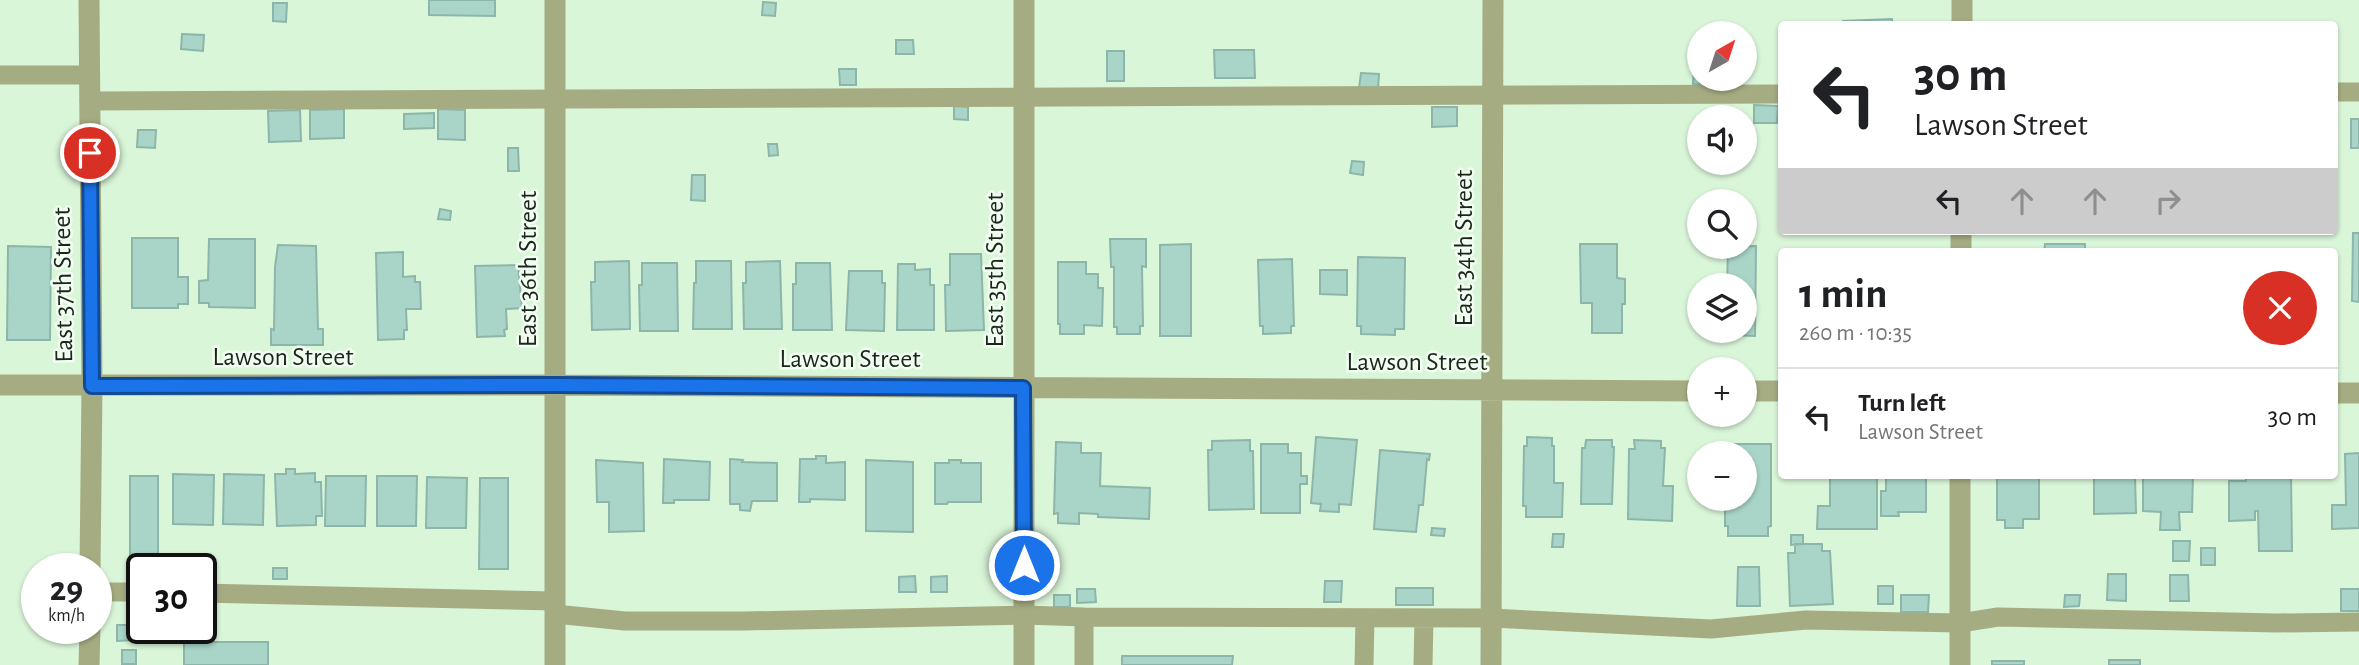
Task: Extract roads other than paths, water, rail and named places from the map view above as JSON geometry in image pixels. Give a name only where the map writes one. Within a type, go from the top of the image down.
[{"type":"street","name":"East 37th Street","points":[[89,0],[92,386],[90,553]]},
{"type":"street","name":"East 36th Street","points":[[555,0],[555,665]]},
{"type":"street","name":"East 35th Street","points":[[1024,0],[1024,665]]},
{"type":"street","name":"East 34th Street","points":[[1491,665],[1493,0]]},
{"type":"street","points":[[1962,0],[1962,21]]},
{"type":"street","name":"Lawson Street","points":[[0,385],[1687,391]]},
{"type":"street","points":[[1757,391],[1778,391]]},
{"type":"street","points":[[2338,393],[2359,393]]},
{"type":"street","points":[[1960,479],[1960,665]]},
{"type":"street","points":[[89,665],[90,644]]},
{"type":"lane","points":[[0,75],[89,75]]},
{"type":"lane","points":[[2338,92],[2359,92]]},
{"type":"lane","points":[[89,101],[1778,94]]},
{"type":"lane","points":[[217,594],[555,607],[625,621],[1024,615],[1491,618],[1711,629],[1806,620],[1960,623],[1998,617],[2277,623],[2359,622]]},
{"type":"lane","points":[[1084,617],[1084,665]]},
{"type":"lane","points":[[1364,665],[1365,618]]},
{"type":"lane","points":[[1423,665],[1424,618]]}]
